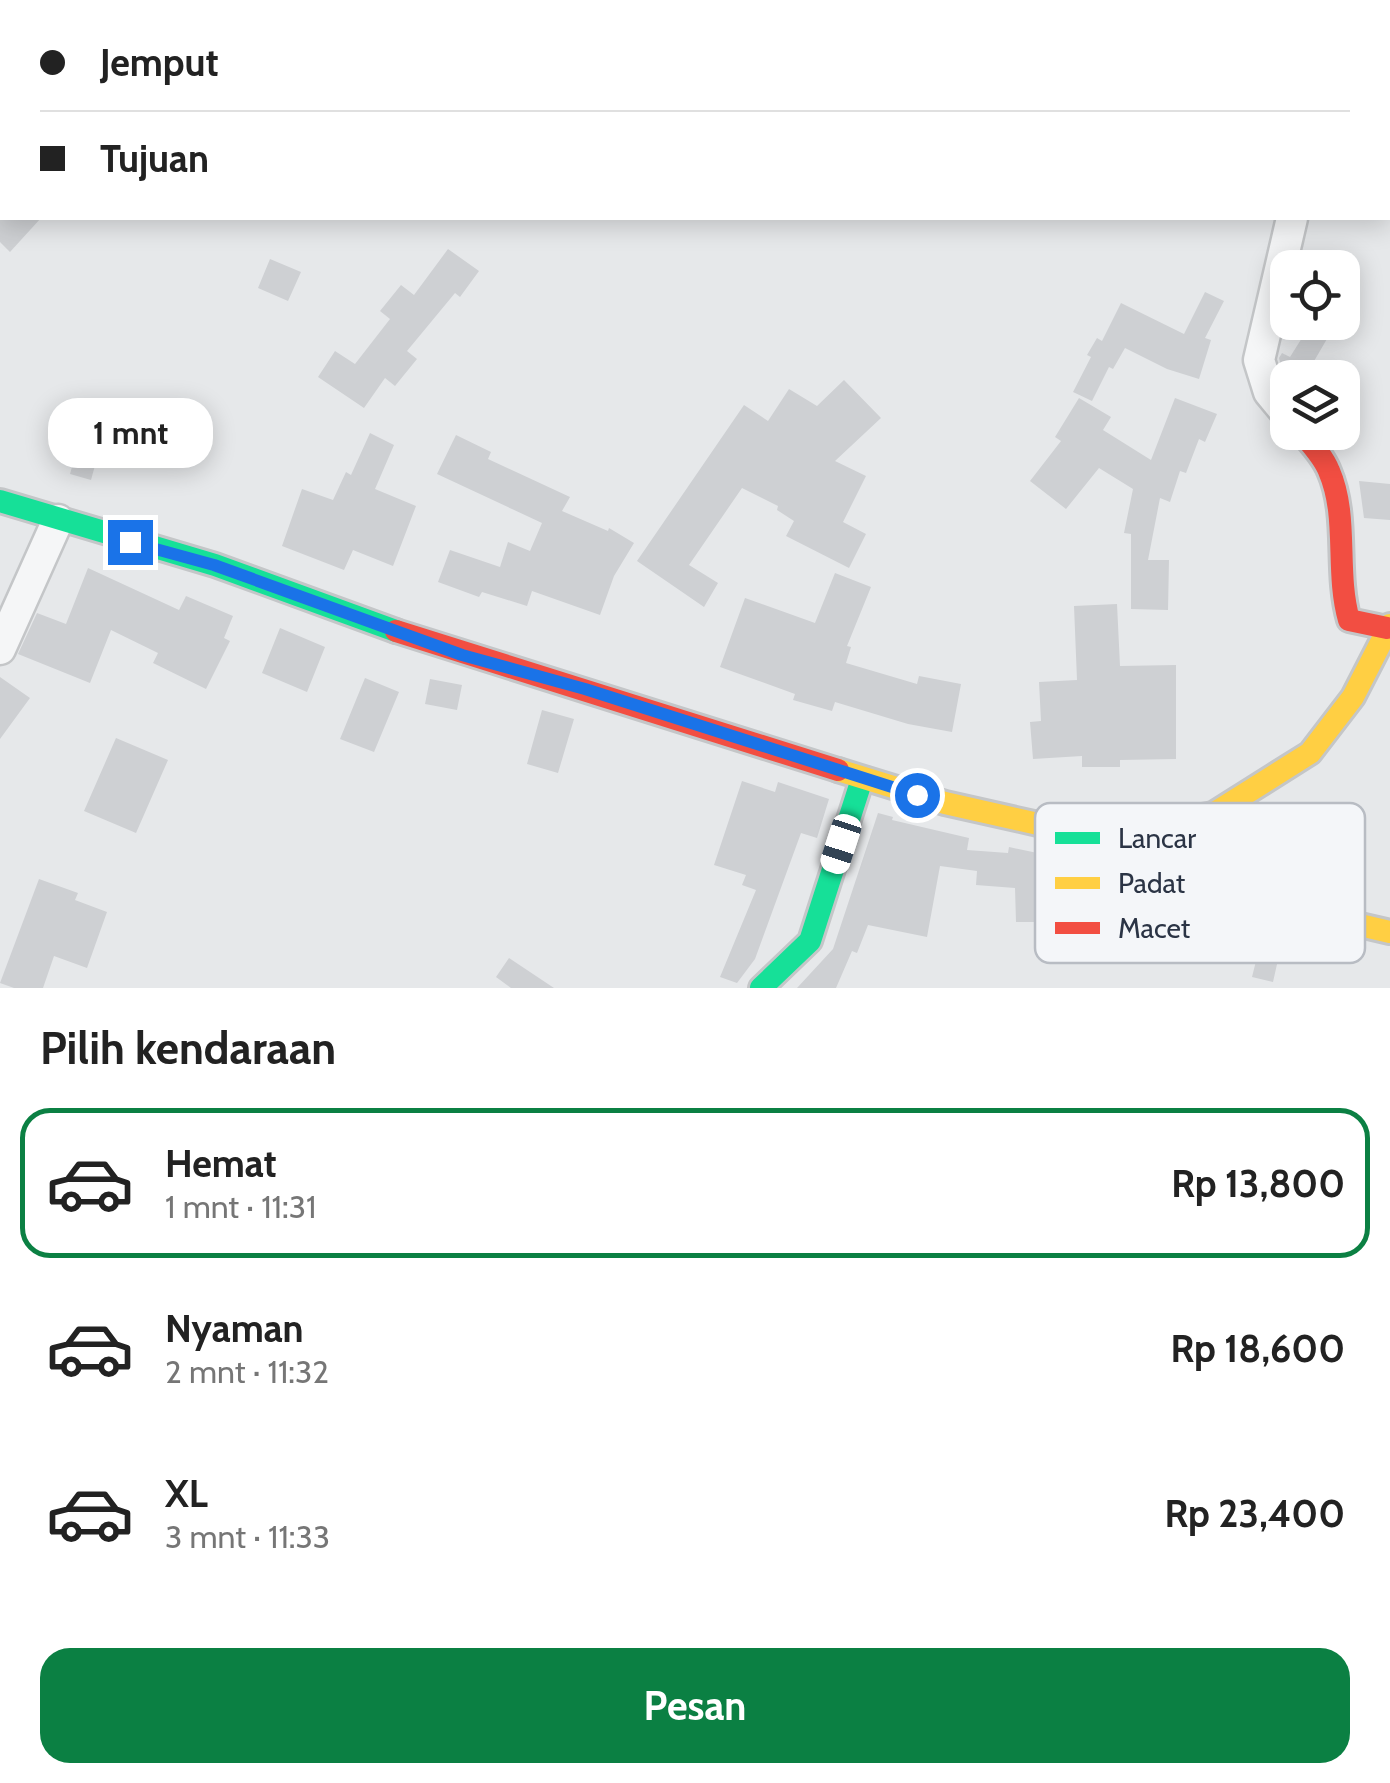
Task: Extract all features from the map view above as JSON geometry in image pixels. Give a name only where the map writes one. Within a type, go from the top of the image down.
[{"type":"main road","points":[[1230,803],[1310,753],[1353,697],[1388,627],[1349,620],[1341,593],[1335,485],[1316,450]]},
{"type":"main road","points":[[0,502],[214,565],[462,655],[585,689],[862,779],[1035,823]]},
{"type":"main road","points":[[760,988],[810,941],[862,779]]},
{"type":"main road","points":[[1365,926],[1390,932]]},
{"type":"street","points":[[1270,393],[1259,360],[1292,220]]},
{"type":"street","points":[[0,649],[58,520]]},
{"type":"building","points":[[0,220],[39,220],[10,252],[0,242]]},
{"type":"building","points":[[448,249],[479,271],[460,297],[455,293],[407,351],[417,359],[395,386],[385,378],[364,408],[318,377],[335,351],[355,364],[390,319],[380,311],[401,285],[414,295]]},
{"type":"building","points":[[270,259],[301,272],[288,301],[258,288]]},
{"type":"building","points":[[1205,292],[1224,301],[1205,338],[1211,340],[1199,379],[1167,369],[1125,348],[1113,369],[1109,367],[1092,401],[1073,392],[1091,357],[1087,355],[1097,338],[1102,341],[1121,303],[1184,334]]},
{"type":"building","points":[[1301,340],[1326,340],[1315,360],[1279,358],[1282,353],[1290,357]]},
{"type":"building","points":[[844,380],[881,418],[835,461],[866,476],[843,522],[866,534],[849,568],[786,536],[794,521],[777,510],[778,506],[742,488],[689,565],[718,583],[704,607],[637,561],[744,405],[768,421],[789,389],[817,406]]},
{"type":"building","points":[[1079,398],[1111,417],[1103,430],[1151,460],[1175,398],[1217,414],[1205,442],[1199,439],[1186,473],[1180,471],[1170,502],[1160,498],[1148,560],[1169,560],[1168,610],[1131,609],[1131,534],[1124,533],[1133,489],[1099,468],[1066,509],[1030,481],[1061,441],[1055,437]]},
{"type":"building","points":[[370,433],[394,445],[375,489],[416,506],[393,566],[353,550],[344,570],[282,546],[302,489],[333,500],[346,472],[351,475]]},
{"type":"building","points":[[456,435],[491,452],[488,459],[570,497],[562,511],[608,531],[609,528],[634,543],[614,576],[600,615],[532,591],[527,606],[482,592],[479,597],[438,582],[450,550],[500,567],[508,542],[530,551],[542,523],[437,474]]},
{"type":"building","points":[[78,445],[99,451],[91,480],[70,474]]},
{"type":"building","points":[[1359,481],[1390,484],[1390,520],[1364,518]]},
{"type":"building","points":[[88,568],[179,610],[186,596],[233,616],[224,638],[230,641],[206,689],[153,663],[158,653],[111,630],[90,683],[18,654],[37,613],[66,624]]},
{"type":"building","points":[[835,573],[871,587],[847,646],[851,647],[846,663],[917,684],[919,676],[961,684],[952,732],[908,724],[835,702],[832,711],[793,700],[795,694],[720,667],[745,598],[815,623]]},
{"type":"building","points":[[1117,604],[1120,666],[1176,665],[1176,759],[1120,760],[1120,767],[1082,767],[1082,756],[1033,759],[1030,722],[1041,721],[1039,682],[1077,680],[1074,606]]},
{"type":"building","points":[[280,628],[325,647],[307,692],[262,673]]},
{"type":"building","points":[[0,677],[30,698],[0,739]]},
{"type":"building","points":[[365,678],[399,692],[374,752],[340,739]]},
{"type":"building","points":[[430,679],[462,685],[457,710],[425,704]]},
{"type":"building","points":[[542,710],[574,719],[558,773],[527,764]]},
{"type":"building","points":[[116,738],[168,760],[136,833],[84,811]]},
{"type":"building","points":[[742,781],[775,792],[778,782],[829,799],[817,838],[801,833],[755,959],[737,983],[720,977],[756,890],[742,885],[746,875],[714,865]]},
{"type":"building","points":[[878,813],[893,817],[892,820],[969,838],[967,850],[1008,853],[1009,847],[1035,852],[1035,922],[1016,922],[1015,888],[976,885],[977,871],[940,866],[927,937],[868,925],[836,988],[797,988],[833,949]]},
{"type":"building","points":[[39,879],[78,893],[75,900],[107,912],[87,968],[54,956],[43,988],[14,988],[0,983]]},
{"type":"building","points":[[509,958],[554,988],[511,988],[496,977]]},
{"type":"building","points":[[1256,963],[1277,963],[1273,982],[1252,977]]},
{"type":"traffic: fast","points":[[0,501],[215,565],[396,631]]},
{"type":"traffic: fast","points":[[761,988],[810,941],[862,779]]},
{"type":"traffic: slow","points":[[1230,803],[1310,753],[1353,697],[1390,625]]},
{"type":"traffic: slow","points":[[838,770],[945,803],[1035,823]]},
{"type":"traffic: slow","points":[[1365,926],[1390,932]]},
{"type":"traffic: jam","points":[[1316,450],[1329,471],[1339,507],[1349,620],[1387,628]]},
{"type":"traffic: jam","points":[[396,631],[838,770]]},
{"type":"route","points":[[130,542],[214,565],[462,655],[585,689],[917,795]]}]
